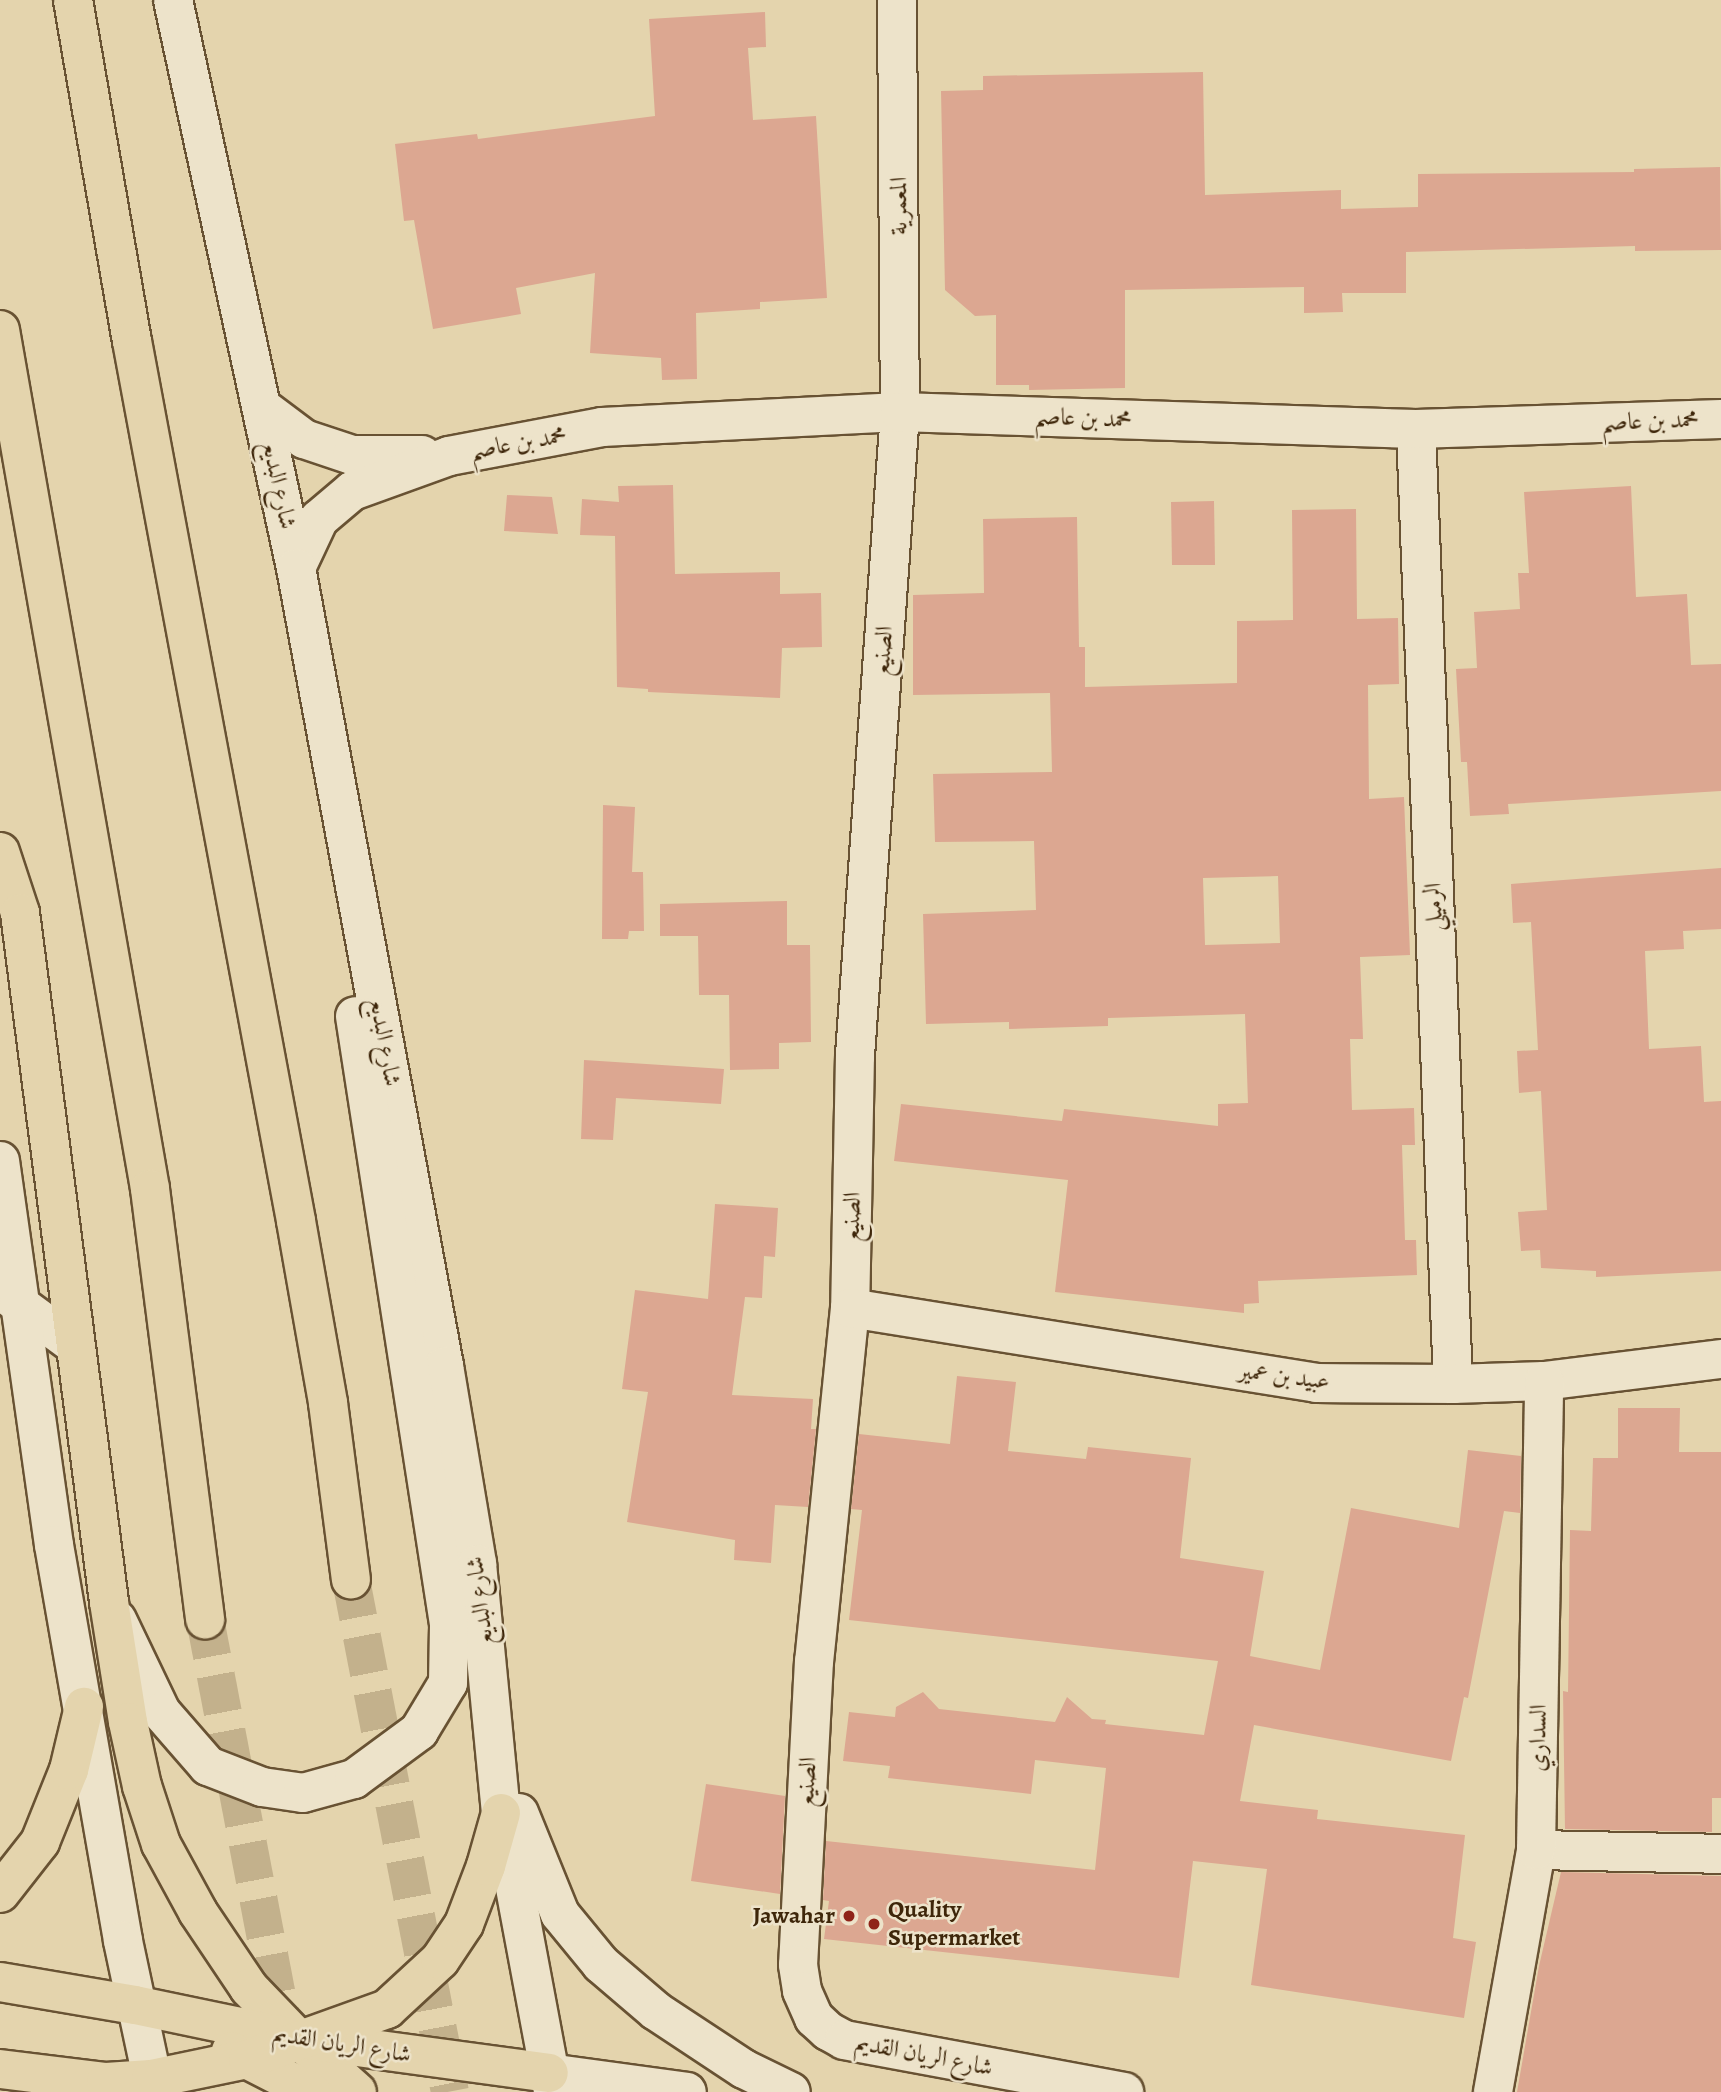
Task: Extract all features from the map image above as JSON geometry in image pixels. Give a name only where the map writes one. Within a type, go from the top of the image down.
[{"type":"highway","points":[[73,0],[132,341],[296,1221],[328,1403],[351,1580]]},
{"type":"highway","points":[[0,330],[150,1189],[205,1619]]},
{"type":"highway","points":[[0,852],[20,913],[109,1602],[128,1722],[142,1786],[161,1844],[198,1912],[249,1988],[298,2039],[357,2092]]},
{"type":"highway","points":[[0,1894],[40,1842],[69,1770],[84,1707]]},
{"type":"highway","points":[[0,2070],[153,2085],[248,2059],[387,2009],[440,1960],[464,1924],[486,1866],[501,1813]]},
{"type":"highway","name":"شارع الريان القديم","points":[[0,1982],[135,2005],[298,2039],[551,2082]]},
{"type":"highway","points":[[135,2005],[310,2092]]},
{"type":"street","name":"شارع البديع","points":[[173,0],[264,409],[296,568],[446,1379],[477,1564],[501,1813],[551,2082]]},
{"type":"street","name":"المعمرية","points":[[897,0],[900,412]]},
{"type":"street","name":"محمد بن عاصم","points":[[264,409],[304,439],[352,455],[449,456]]},
{"type":"street","name":"محمد بن عاصم","points":[[296,568],[319,519],[352,491],[449,456],[602,428],[900,412],[1416,429],[1721,419]]},
{"type":"street","name":"الصنيع","points":[[814,2018],[802,1991],[797,1943],[814,1661],[850,1308],[855,1055],[900,412]]},
{"type":"street","name":"الرميلي","points":[[1416,429],[1452,1384]]},
{"type":"street","points":[[109,1602],[161,1712],[208,1766],[262,1787],[303,1793],[354,1779],[419,1731],[448,1683],[449,1624],[354,1019],[366,940]]},
{"type":"street","points":[[0,1161],[10,1297],[135,2005],[153,2085]]},
{"type":"street","points":[[10,1297],[76,1346]]},
{"type":"street","name":"عبيد بن عمير","points":[[850,1308],[1316,1383],[1452,1384],[1544,1381],[1721,1359]]},
{"type":"street","name":"السداري","points":[[1493,2092],[1536,1850],[1544,1381]]},
{"type":"street","points":[[492,1707],[507,1777],[530,1846],[560,1914],[601,1964],[656,2011],[744,2069],[791,2092]]},
{"type":"street","points":[[1536,1850],[1721,1854]]},
{"type":"street","name":"شارع الريان القديم","points":[[814,2018],[828,2031],[844,2040],[875,2048],[1124,2092]]},
{"type":"street","name":"شارع الريان القديم","points":[[551,2082],[687,2092]]},
{"type":"building","points":[[765,12],[766,47],[748,48],[753,120],[816,116],[827,298],[760,302],[760,309],[696,313],[697,379],[662,380],[661,358],[590,353],[595,273],[516,288],[521,314],[433,329],[414,220],[404,221],[395,144],[477,134],[478,139],[655,116],[649,19]]},
{"type":"building","points":[[1203,72],[1205,195],[1341,190],[1341,209],[1418,207],[1418,174],[1634,172],[1634,169],[1720,167],[1721,250],[1635,251],[1635,246],[1406,252],[1406,293],[1342,293],[1343,312],[1304,313],[1304,287],[1125,290],[1125,388],[1029,390],[1029,385],[996,385],[996,315],[975,316],[945,290],[941,91],[983,90],[983,76]]},
{"type":"building","points":[[673,485],[675,574],[780,572],[780,594],[821,593],[822,647],[782,648],[780,698],[648,692],[648,689],[617,687],[615,536],[580,535],[582,499],[619,502],[618,486]]},
{"type":"building","points":[[1631,486],[1636,597],[1687,594],[1691,665],[1721,664],[1721,791],[1508,804],[1509,814],[1470,816],[1467,762],[1461,762],[1456,669],[1477,668],[1474,612],[1520,609],[1518,573],[1529,573],[1524,492]]},
{"type":"building","points":[[507,495],[552,497],[558,534],[504,531]]},
{"type":"building","points":[[1214,501],[1215,565],[1172,565],[1171,502]]},
{"type":"building","points":[[1356,509],[1357,619],[1398,618],[1399,684],[1368,685],[1369,799],[1404,797],[1410,955],[1360,957],[1363,1039],[1350,1039],[1352,1110],[1414,1108],[1415,1145],[1402,1145],[1405,1240],[1416,1240],[1417,1275],[1258,1281],[1259,1303],[1244,1304],[1244,1313],[1055,1292],[1068,1180],[894,1161],[901,1104],[1062,1121],[1064,1109],[1218,1126],[1218,1104],[1248,1103],[1245,1014],[1108,1018],[1108,1026],[1009,1029],[1009,1022],[926,1024],[923,914],[1036,910],[1034,841],[935,842],[933,774],[1052,772],[1050,693],[913,695],[913,595],[984,593],[983,519],[1077,517],[1079,647],[1085,647],[1085,687],[1237,683],[1237,621],[1293,620],[1292,510]],"holes":[[[1278,876],[1280,943],[1205,945],[1203,878]]]},
{"type":"building","points":[[603,805],[635,807],[632,872],[643,872],[644,931],[629,931],[628,939],[602,939]]},
{"type":"building","points":[[1721,868],[1721,929],[1683,931],[1684,949],[1645,951],[1649,1049],[1701,1046],[1704,1102],[1721,1101],[1721,1271],[1596,1277],[1596,1271],[1541,1268],[1540,1250],[1521,1251],[1518,1212],[1547,1210],[1541,1091],[1519,1093],[1517,1051],[1538,1050],[1531,922],[1513,923],[1511,884]]},
{"type":"building","points":[[787,901],[787,945],[810,945],[811,1042],[779,1043],[779,1069],[730,1070],[729,995],[699,995],[698,936],[660,936],[660,904]]},
{"type":"building","points":[[584,1060],[724,1069],[721,1104],[616,1098],[613,1140],[581,1139]]},
{"type":"building","points":[[715,1204],[778,1208],[775,1257],[764,1256],[762,1298],[745,1297],[732,1395],[813,1399],[811,1429],[816,1429],[808,1507],[775,1505],[771,1563],[734,1560],[735,1540],[627,1522],[648,1392],[622,1389],[635,1290],[708,1299]]},
{"type":"building","points":[[957,1376],[1016,1382],[1008,1451],[1086,1459],[1088,1447],[1191,1458],[1180,1558],[1264,1571],[1250,1656],[1320,1670],[1351,1508],[1459,1528],[1468,1450],[1521,1456],[1520,1513],[1504,1511],[1468,1698],[1464,1697],[1451,1761],[1254,1725],[1240,1801],[1318,1810],[1317,1819],[1465,1835],[1453,1938],[1476,1942],[1464,2018],[1251,1985],[1267,1869],[1193,1861],[1179,1978],[824,1939],[829,1901],[823,1900],[826,1841],[1095,1870],[1106,1768],[1035,1760],[1031,1794],[888,1778],[890,1766],[843,1761],[849,1712],[895,1717],[896,1707],[923,1692],[939,1709],[1055,1722],[1067,1697],[1092,1719],[1106,1720],[1105,1724],[1204,1735],[1218,1661],[849,1620],[862,1510],[851,1509],[859,1434],[950,1444]]},
{"type":"building","points":[[1618,1408],[1680,1408],[1679,1452],[1721,1452],[1721,1798],[1712,1798],[1712,1832],[1565,1829],[1563,1691],[1568,1692],[1570,1530],[1591,1531],[1593,1458],[1618,1458]]},
{"type":"building","points":[[706,1784],[785,1796],[780,1894],[691,1881]]},
{"type":"building","points":[[1561,1872],[1721,1876],[1721,2092],[1517,2092],[1539,1966]]},
{"type":"tunnel","points":[[351,1580],[450,2092]]},
{"type":"tunnel","points":[[205,1619],[285,2040]]},
{"type":"place","name":"Jawahar","points":[[849,1916]]},
{"type":"place","name":"Quality Supermarket","points":[[874,1924]]}]
